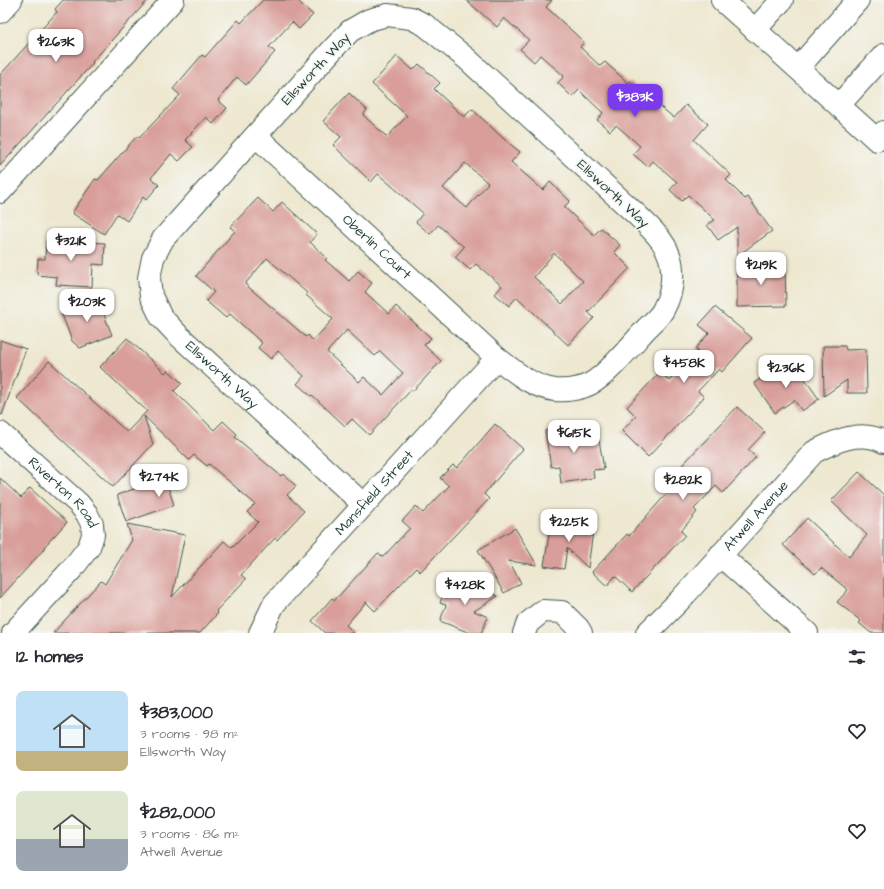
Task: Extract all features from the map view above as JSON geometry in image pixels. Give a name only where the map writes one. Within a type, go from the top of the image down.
[{"type":"street","points":[[0,12],[11,0]]},
{"type":"street","points":[[0,192],[173,0]]},
{"type":"street","points":[[722,0],[877,140],[884,132]]},
{"type":"street","points":[[755,30],[782,0]]},
{"type":"street","points":[[798,68],[858,0]]},
{"type":"street","name":"Ellsworth Way","points":[[364,505],[161,318],[152,296],[149,278],[153,258],[163,240],[350,31],[369,20],[387,15],[411,18],[425,25],[467,59],[638,216],[656,233],[668,250],[672,269],[672,288],[664,310],[604,374],[590,384],[573,389],[555,390],[535,385],[497,358]]},
{"type":"street","points":[[839,105],[884,55]]},
{"type":"street","name":"Oberlin Court","points":[[256,136],[497,358]]},
{"type":"street","name":"Mansfield Street","points":[[260,633],[274,604],[497,358]]},
{"type":"street","name":"Riverton Road","points":[[0,433],[79,504],[87,514],[92,524],[93,535],[89,548],[72,569],[13,633]]},
{"type":"street","name":"Atwell Avenue","points":[[647,633],[681,599],[814,452],[831,443],[849,437],[865,436],[884,442]]},
{"type":"street","points":[[720,555],[807,633]]},
{"type":"street","points":[[524,633],[528,623],[543,611],[562,612],[581,633]]},
{"type":"building","points":[[63,0],[148,0],[0,166],[0,75],[57,12],[55,9]]},
{"type":"building","points":[[263,0],[297,0],[313,15],[299,29],[292,22],[269,47],[275,52],[246,85],[237,77],[218,100],[227,108],[213,124],[206,117],[185,140],[193,147],[179,161],[171,154],[151,178],[159,185],[146,200],[143,197],[127,221],[117,214],[104,234],[72,213],[95,179],[98,180],[137,136],[139,138],[180,95],[173,89],[202,55],[205,57],[238,20],[241,23]]},
{"type":"building","points":[[466,0],[552,0],[546,7],[584,42],[580,47],[600,66],[605,62],[628,83],[630,81],[674,118],[686,105],[708,124],[694,140],[731,175],[726,180],[745,199],[748,197],[772,231],[737,256],[737,227],[718,240],[707,225],[715,220],[688,195],[682,201],[670,190],[677,182],[653,161],[648,167],[633,154],[640,146],[616,125],[610,131],[597,120],[603,113],[579,90],[572,97],[558,83],[564,76],[540,55],[534,62],[520,49],[529,40],[504,18],[497,27]]},
{"type":"building","points":[[397,56],[413,70],[419,64],[440,83],[434,89],[464,117],[472,109],[520,152],[511,162],[543,190],[550,182],[570,201],[564,207],[594,235],[601,228],[620,245],[614,252],[630,268],[588,312],[594,318],[568,345],[517,297],[509,306],[495,294],[502,286],[476,264],[470,270],[455,257],[464,247],[438,225],[430,234],[416,222],[423,213],[378,174],[371,182],[333,145],[341,137],[323,121],[349,93],[367,110],[363,115],[387,137],[407,116],[372,84]],"holes":[[[465,163],[488,183],[467,208],[443,188]],[[554,253],[583,281],[562,304],[534,277]]]},
{"type":"building","points":[[258,198],[273,212],[282,202],[317,234],[310,242],[327,258],[325,260],[349,281],[358,271],[372,283],[365,292],[389,314],[396,306],[431,338],[424,345],[441,361],[413,391],[411,390],[369,435],[352,419],[345,426],[312,395],[311,396],[297,384],[304,376],[278,351],[271,359],[258,348],[262,343],[230,314],[226,318],[206,301],[214,292],[196,276],[235,231],[230,227]],"holes":[[[267,258],[307,293],[306,295],[333,319],[313,341],[308,335],[306,337],[245,284]],[[347,330],[375,356],[380,351],[403,373],[383,395],[364,377],[359,382],[327,352]]]},
{"type":"building","points":[[46,240],[105,243],[104,265],[93,264],[92,287],[56,285],[57,277],[37,275],[38,259],[45,259]]},
{"type":"building","points":[[785,264],[786,306],[737,307],[737,265]]},
{"type":"building","points":[[97,297],[112,335],[80,348],[72,341],[61,312]]},
{"type":"building","points":[[715,307],[752,338],[722,372],[719,369],[698,391],[704,397],[648,457],[622,431],[636,416],[627,407],[660,372],[669,381],[698,351],[695,349],[709,333],[699,325]]},
{"type":"building","points":[[127,338],[165,373],[168,370],[182,383],[174,391],[214,430],[223,421],[237,434],[235,437],[281,476],[283,474],[296,486],[287,495],[304,511],[277,540],[275,538],[241,575],[246,579],[216,611],[218,613],[200,633],[53,633],[101,581],[105,584],[132,540],[127,524],[185,535],[172,597],[224,541],[232,548],[258,522],[247,512],[255,504],[209,464],[207,466],[194,455],[189,460],[144,416],[153,444],[113,487],[17,398],[49,361],[127,432],[147,411],[100,367]]},
{"type":"building","points":[[0,340],[26,349],[2,415],[0,414]]},
{"type":"building","points":[[823,346],[845,346],[846,350],[866,349],[867,393],[847,393],[847,380],[824,396]]},
{"type":"building","points":[[794,364],[819,399],[802,411],[794,400],[775,413],[754,383],[776,368],[780,374]]},
{"type":"building","points":[[737,407],[765,432],[748,450],[756,457],[723,493],[716,486],[694,509],[697,512],[681,531],[685,535],[632,592],[615,576],[607,586],[592,572],[627,534],[629,536],[677,482],[671,477]]},
{"type":"building","points":[[495,424],[523,449],[484,494],[489,499],[420,572],[416,568],[375,611],[366,602],[346,625],[354,633],[325,633],[312,621],[332,598],[335,600],[378,553],[383,557],[410,528],[402,521],[416,506],[423,513],[449,486],[440,478],[453,465],[457,468]]},
{"type":"building","points":[[572,426],[574,438],[598,434],[604,469],[593,470],[594,478],[561,483],[559,466],[551,467],[545,431]]},
{"type":"building","points":[[859,472],[884,495],[884,633],[871,633],[859,623],[861,621],[837,602],[848,590],[821,568],[815,574],[783,545],[807,518],[849,557],[867,535],[831,501]]},
{"type":"building","points":[[0,478],[21,498],[30,488],[67,522],[0,598]]},
{"type":"building","points":[[165,478],[174,505],[126,522],[117,495]]},
{"type":"building","points":[[571,521],[594,524],[588,568],[567,548],[564,569],[544,566],[551,522],[571,524]]},
{"type":"building","points":[[515,528],[537,565],[509,561],[521,583],[504,593],[478,550]]},
{"type":"building","points":[[450,577],[498,596],[474,611],[488,617],[481,633],[470,633],[440,621],[446,605],[440,603]]}]
